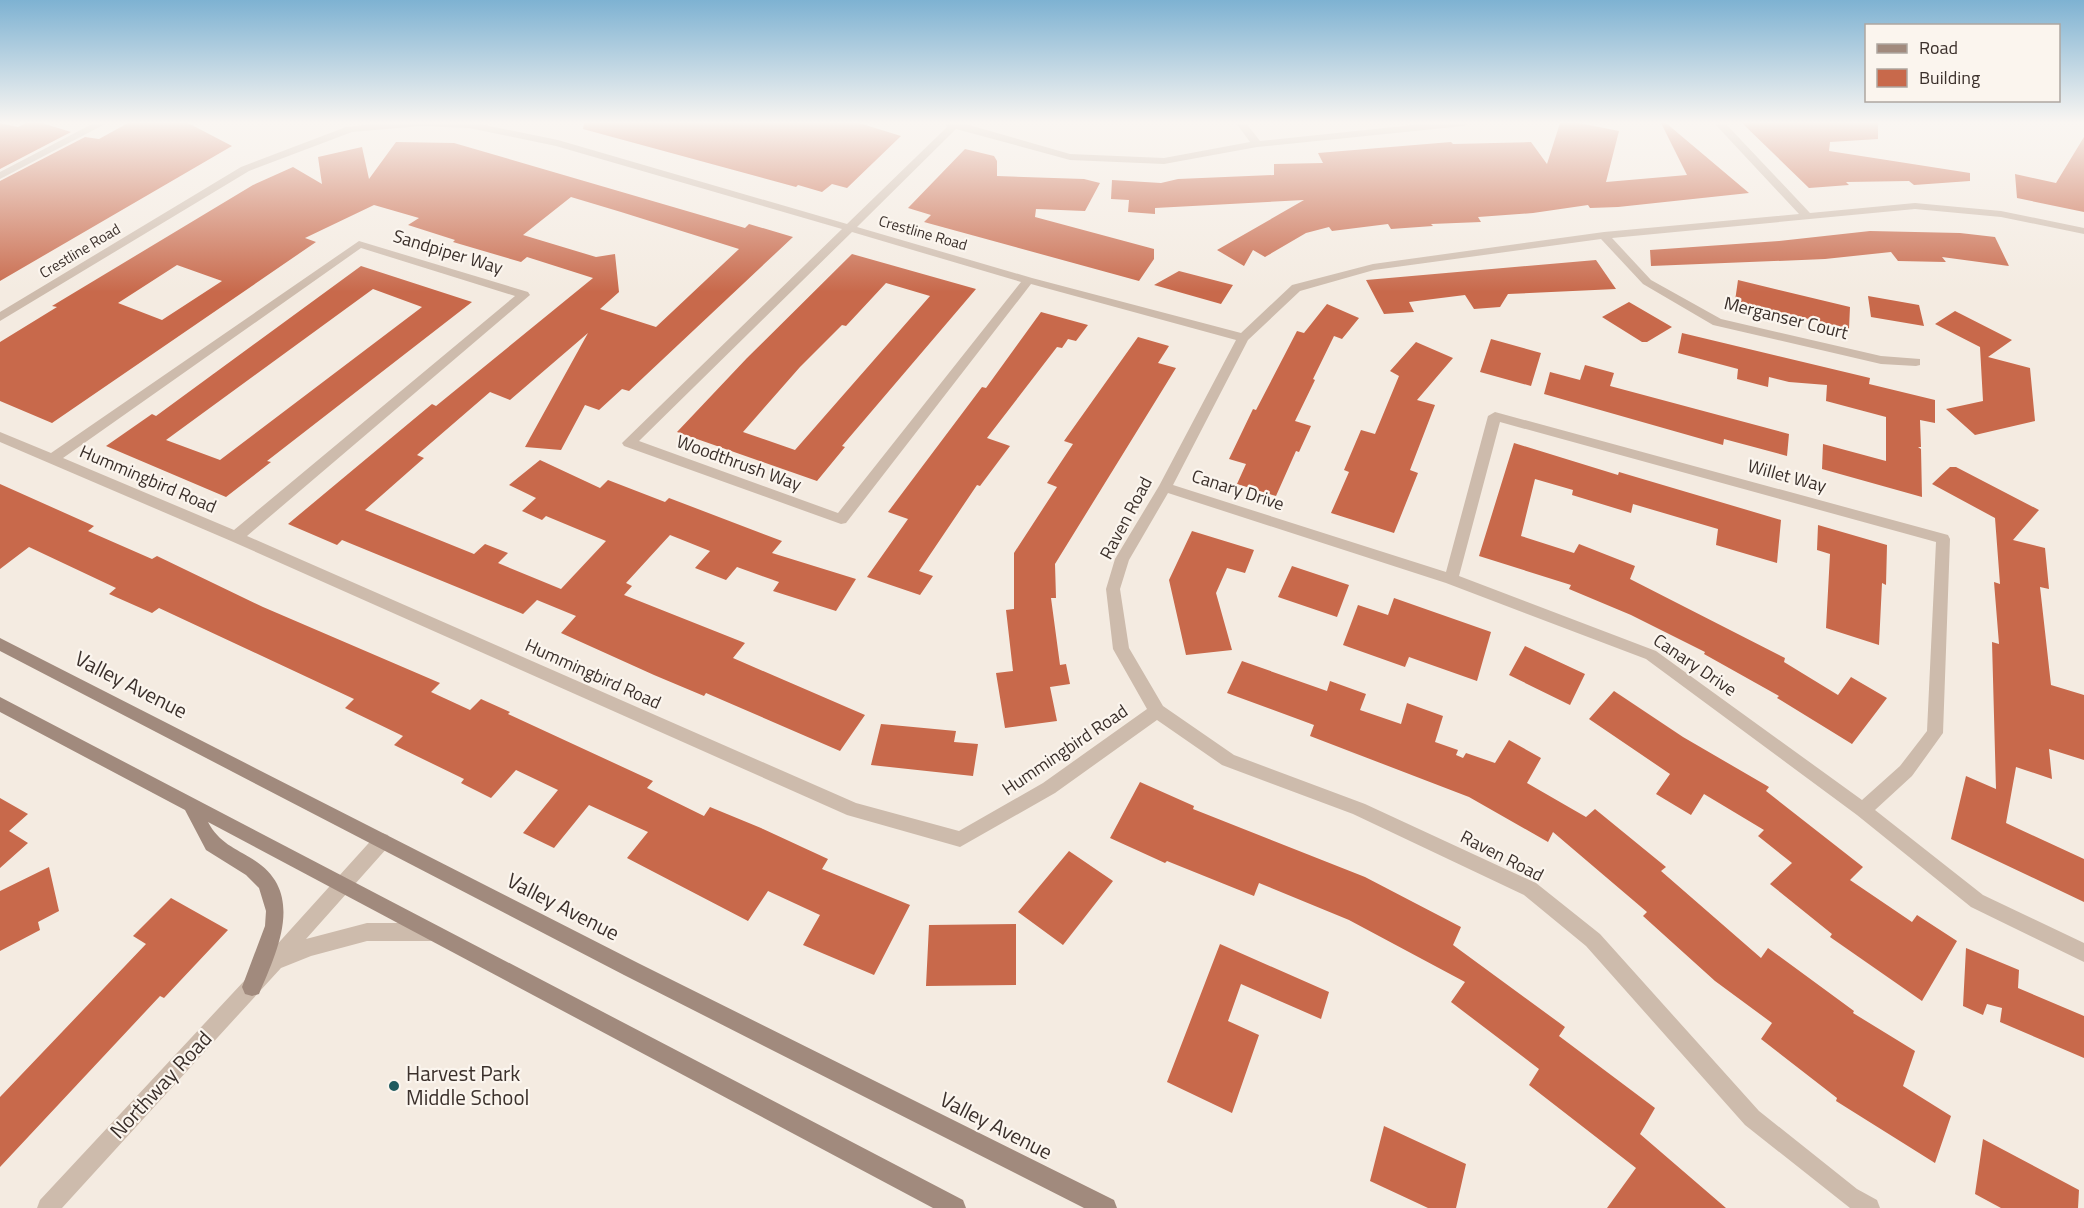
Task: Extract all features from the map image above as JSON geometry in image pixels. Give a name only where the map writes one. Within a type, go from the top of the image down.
[{"type":"main road","name":"Valley Avenue","points":[[0,644],[382,841],[1106,1208]]},
{"type":"main road","points":[[0,704],[341,886],[955,1208]]},
{"type":"main road","points":[[192,807],[212,844],[252,869],[271,887],[275,896],[274,932],[252,987]]},
{"type":"street","name":"Crestline Road","points":[[0,316],[228,179]]},
{"type":"street","name":"Crestline Road","points":[[687,179],[1028,280],[1243,338]]},
{"type":"street","points":[[849,226],[896,179]]},
{"type":"street","points":[[1772,179],[1806,215]]},
{"type":"street","name":"Raven Road","points":[[1869,1208],[1850,1196],[1752,1118],[1593,940],[1530,889],[1359,809],[1228,760],[1157,711],[1121,649],[1113,590],[1122,559],[1165,487],[1243,338],[1296,288],[1373,267],[1605,235],[1916,206],[2001,214],[2084,231]]},
{"type":"street","name":"Woodthrush Way","points":[[849,226],[629,443],[841,519],[1028,280]]},
{"type":"street","name":"Merganser Court","points":[[1605,235],[1647,282],[1717,322],[1881,360],[1916,362]]},
{"type":"street","name":"Sandpiper Way","points":[[52,459],[359,244],[524,295],[236,537]]},
{"type":"street","name":"Willet Way","points":[[1451,579],[1495,416],[1943,538],[1935,733],[1906,771],[1863,810]]},
{"type":"street","name":"Hummingbird Road","points":[[0,437],[236,537],[853,810],[960,838],[1049,788],[1157,711]]},
{"type":"street","name":"Canary Drive","points":[[1165,487],[1451,579],[1651,655],[1863,810],[1977,901],[2084,953]]},
{"type":"street","name":"Northway Road","points":[[48,1208],[274,963],[382,841]]},
{"type":"street","name":"Northway Road","points":[[274,963],[310,947],[367,932],[430,932]]},
{"type":"building","points":[[3,179],[175,179],[0,281],[0,181]]},
{"type":"building","points":[[266,179],[314,179],[322,184],[321,179],[579,179],[745,228],[749,224],[793,237],[629,391],[622,389],[599,410],[585,405],[561,450],[525,447],[588,333],[510,400],[490,392],[417,455],[424,458],[365,510],[474,554],[485,544],[508,553],[498,563],[561,589],[606,541],[546,516],[542,520],[522,511],[536,498],[509,485],[540,460],[600,488],[608,480],[665,502],[669,498],[782,541],[772,553],[856,579],[836,611],[773,591],[779,582],[737,567],[726,580],[695,568],[710,551],[670,535],[626,583],[632,586],[624,595],[745,643],[733,658],[865,715],[840,751],[706,693],[704,696],[654,675],[561,633],[576,616],[537,600],[523,614],[342,540],[337,545],[288,524],[432,404],[436,406],[593,278],[527,257],[521,262],[453,242],[455,240],[408,225],[419,218],[374,205],[305,238],[316,242],[52,423],[0,401],[0,342],[57,307],[52,306],[253,185]],"holes":[[[571,197],[739,249],[656,327],[600,309],[619,292],[615,254],[596,257],[523,235]],[[177,265],[222,281],[162,320],[118,303]]]},
{"type":"building","points":[[768,179],[856,179],[847,188],[832,184],[822,192],[798,185],[796,187]]},
{"type":"building","points":[[936,179],[1085,179],[1100,183],[1085,211],[1036,209],[1035,217],[1154,249],[1154,259],[1139,281],[924,222],[931,215],[908,208]]},
{"type":"building","points":[[1176,179],[1607,179],[1606,182],[1636,179],[1733,179],[1749,193],[1618,207],[1590,208],[1588,205],[1533,213],[1478,217],[1481,222],[1431,224],[1433,226],[1391,229],[1388,224],[1332,231],[1329,227],[1306,233],[1265,257],[1253,250],[1244,266],[1217,250],[1304,200],[1155,208],[1155,214],[1128,212],[1129,200],[1111,199],[1112,180],[1161,183]]},
{"type":"building","points":[[1800,179],[1970,179],[1914,185],[1909,181],[1846,182],[1849,185],[1809,188]]},
{"type":"building","points":[[2015,179],[2039,179],[2056,183],[2058,179],[2084,179],[2084,212],[2017,198]]},
{"type":"building","points":[[1870,231],[1960,233],[1995,237],[2009,266],[1942,257],[1946,262],[1898,261],[1891,252],[1825,259],[1651,266],[1650,250],[1779,241]]},
{"type":"building","points":[[852,254],[976,289],[842,446],[845,447],[817,481],[677,432],[747,358]],"holes":[[[886,283],[930,296],[795,450],[743,432],[800,367],[842,325],[846,326]]]},
{"type":"building","points":[[1596,260],[1616,289],[1508,294],[1500,307],[1474,309],[1465,295],[1409,302],[1414,312],[1384,314],[1366,280]]},
{"type":"building","points":[[361,266],[472,302],[267,461],[271,462],[226,497],[106,446],[152,414],[156,416]],"holes":[[[373,289],[422,307],[220,460],[166,440]]]},
{"type":"building","points":[[1179,271],[1233,285],[1221,304],[1154,285]]},
{"type":"building","points":[[1738,280],[1850,307],[1849,329],[1735,301]]},
{"type":"building","points":[[1868,296],[1919,305],[1924,326],[1871,317]]},
{"type":"building","points":[[1629,302],[1672,327],[1647,342],[1642,342],[1602,317]]},
{"type":"building","points":[[1327,304],[1359,318],[1342,339],[1334,336],[1313,379],[1315,380],[1295,421],[1311,426],[1299,452],[1296,451],[1276,496],[1237,484],[1246,464],[1229,459],[1253,409],[1256,410],[1297,331],[1304,333]]},
{"type":"building","points":[[1955,311],[2012,340],[1988,357],[2030,368],[2035,421],[1975,435],[1946,409],[1983,401],[1980,347],[1935,324]]},
{"type":"building","points":[[1041,312],[1088,325],[1076,341],[1068,339],[1062,348],[1057,347],[987,438],[1010,446],[980,486],[977,485],[919,571],[933,576],[920,595],[867,577],[908,519],[888,512],[982,387],[986,388]]},
{"type":"building","points":[[1682,333],[1870,378],[1869,384],[1935,400],[1935,423],[1920,420],[1921,447],[1918,447],[1921,449],[1922,497],[1822,469],[1823,444],[1886,461],[1886,417],[1826,401],[1827,385],[1789,382],[1769,377],[1768,387],[1737,379],[1738,369],[1678,353]]},
{"type":"building","points":[[1138,337],[1169,346],[1158,363],[1176,368],[1055,564],[1056,598],[1051,598],[1060,665],[1066,664],[1070,684],[1050,687],[1057,721],[1005,728],[996,673],[1013,671],[1006,610],[1014,609],[1014,553],[1057,487],[1047,483],[1073,444],[1064,441]]},
{"type":"building","points":[[1491,339],[1541,353],[1531,386],[1480,372]]},
{"type":"building","points":[[1416,342],[1453,358],[1417,400],[1435,405],[1410,470],[1418,473],[1394,533],[1331,513],[1349,472],[1344,470],[1361,430],[1375,434],[1399,376],[1390,371]]},
{"type":"building","points":[[1585,365],[1614,373],[1610,386],[1789,434],[1787,456],[1724,439],[1723,445],[1544,394],[1550,372],[1580,380]]},
{"type":"building","points":[[1514,443],[1618,475],[1619,472],[1781,520],[1777,563],[1716,545],[1718,529],[1633,504],[1631,513],[1572,495],[1573,490],[1535,479],[1521,536],[1574,553],[1579,544],[1635,566],[1630,579],[1785,658],[1784,662],[1838,695],[1851,677],[1887,698],[1852,744],[1777,698],[1779,696],[1704,654],[1705,652],[1631,615],[1569,589],[1571,585],[1479,556]]},
{"type":"building","points":[[1950,467],[1956,467],[2039,510],[2013,540],[2045,548],[2049,589],[2040,587],[2051,685],[2084,695],[2084,760],[2049,749],[2052,779],[2016,767],[2006,823],[2084,859],[2084,902],[1951,839],[1966,776],[1996,789],[1992,642],[1999,644],[1994,582],[2000,584],[1995,518],[1932,484]]},
{"type":"building","points":[[0,484],[94,526],[88,531],[152,559],[157,556],[263,607],[440,683],[431,692],[470,710],[481,699],[510,712],[508,714],[653,781],[647,788],[704,816],[710,807],[761,828],[828,859],[822,869],[910,905],[874,975],[803,945],[820,915],[768,891],[748,921],[627,858],[648,832],[589,805],[554,848],[523,833],[558,790],[516,770],[491,798],[461,783],[464,779],[394,745],[403,736],[345,708],[354,699],[159,608],[152,613],[109,594],[116,588],[29,547],[0,569]]},
{"type":"building","points":[[1818,525],[1887,545],[1886,585],[1882,583],[1879,645],[1826,628],[1830,554],[1817,550]]},
{"type":"building","points":[[1192,531],[1254,550],[1245,573],[1227,568],[1216,593],[1232,650],[1186,655],[1169,580]]},
{"type":"building","points":[[1292,566],[1349,585],[1337,617],[1278,597]]},
{"type":"building","points":[[1394,598],[1491,632],[1477,681],[1409,657],[1405,667],[1343,645],[1358,605],[1388,615]]},
{"type":"building","points":[[1525,646],[1585,674],[1570,705],[1509,675]]},
{"type":"building","points":[[1242,661],[1327,691],[1330,681],[1366,694],[1360,710],[1401,724],[1407,703],[1443,716],[1435,742],[1458,750],[1456,755],[1463,758],[1466,753],[1495,763],[1509,740],[1541,758],[1527,783],[1586,817],[1595,809],[1666,867],[1661,871],[1761,958],[1768,948],[1854,1011],[1853,1013],[1915,1051],[1903,1086],[1951,1116],[1935,1163],[1836,1101],[1837,1098],[1761,1039],[1772,1023],[1715,981],[1643,916],[1647,912],[1553,832],[1548,842],[1469,797],[1310,736],[1314,725],[1227,693]]},
{"type":"building","points":[[1614,691],[1683,737],[1769,787],[1766,791],[1863,867],[1850,880],[1912,922],[1917,915],[1957,941],[1922,1001],[1830,937],[1832,934],[1770,884],[1792,863],[1758,836],[1764,830],[1704,794],[1691,815],[1656,794],[1670,774],[1589,719]]},
{"type":"building","points":[[881,724],[956,731],[954,742],[978,744],[973,776],[871,765]]},
{"type":"building","points":[[1140,782],[1194,806],[1193,809],[1365,877],[1461,927],[1453,945],[1565,1027],[1559,1036],[1655,1108],[1640,1134],[1726,1208],[1607,1208],[1636,1168],[1529,1085],[1539,1069],[1451,1002],[1465,982],[1349,920],[1259,883],[1254,896],[1167,861],[1165,863],[1110,838]]},
{"type":"building","points":[[0,798],[28,814],[9,831],[28,843],[0,868]]},
{"type":"building","points":[[1069,851],[1113,881],[1063,945],[1018,912]]},
{"type":"building","points":[[49,867],[59,911],[38,922],[40,930],[0,951],[0,891]]},
{"type":"building","points":[[171,898],[228,930],[164,998],[160,996],[0,1167],[0,1097],[146,944],[133,936]]},
{"type":"building","points":[[1016,924],[1016,985],[926,986],[929,925]]},
{"type":"building","points":[[1220,944],[1329,992],[1321,1019],[1241,984],[1228,1021],[1259,1035],[1232,1113],[1167,1082]]},
{"type":"building","points":[[1966,948],[2019,970],[2018,988],[2084,1016],[2084,1058],[2000,1022],[2002,1008],[1987,1004],[1983,1015],[1963,1006]]},
{"type":"building","points":[[1384,1126],[1466,1164],[1456,1208],[1428,1208],[1370,1181]]},
{"type":"building","points":[[1983,1139],[2079,1190],[2078,1208],[2001,1208],[1975,1194]]},
{"type":"place","name":"Harvest Park Middle School","points":[[394,1086]]}]
